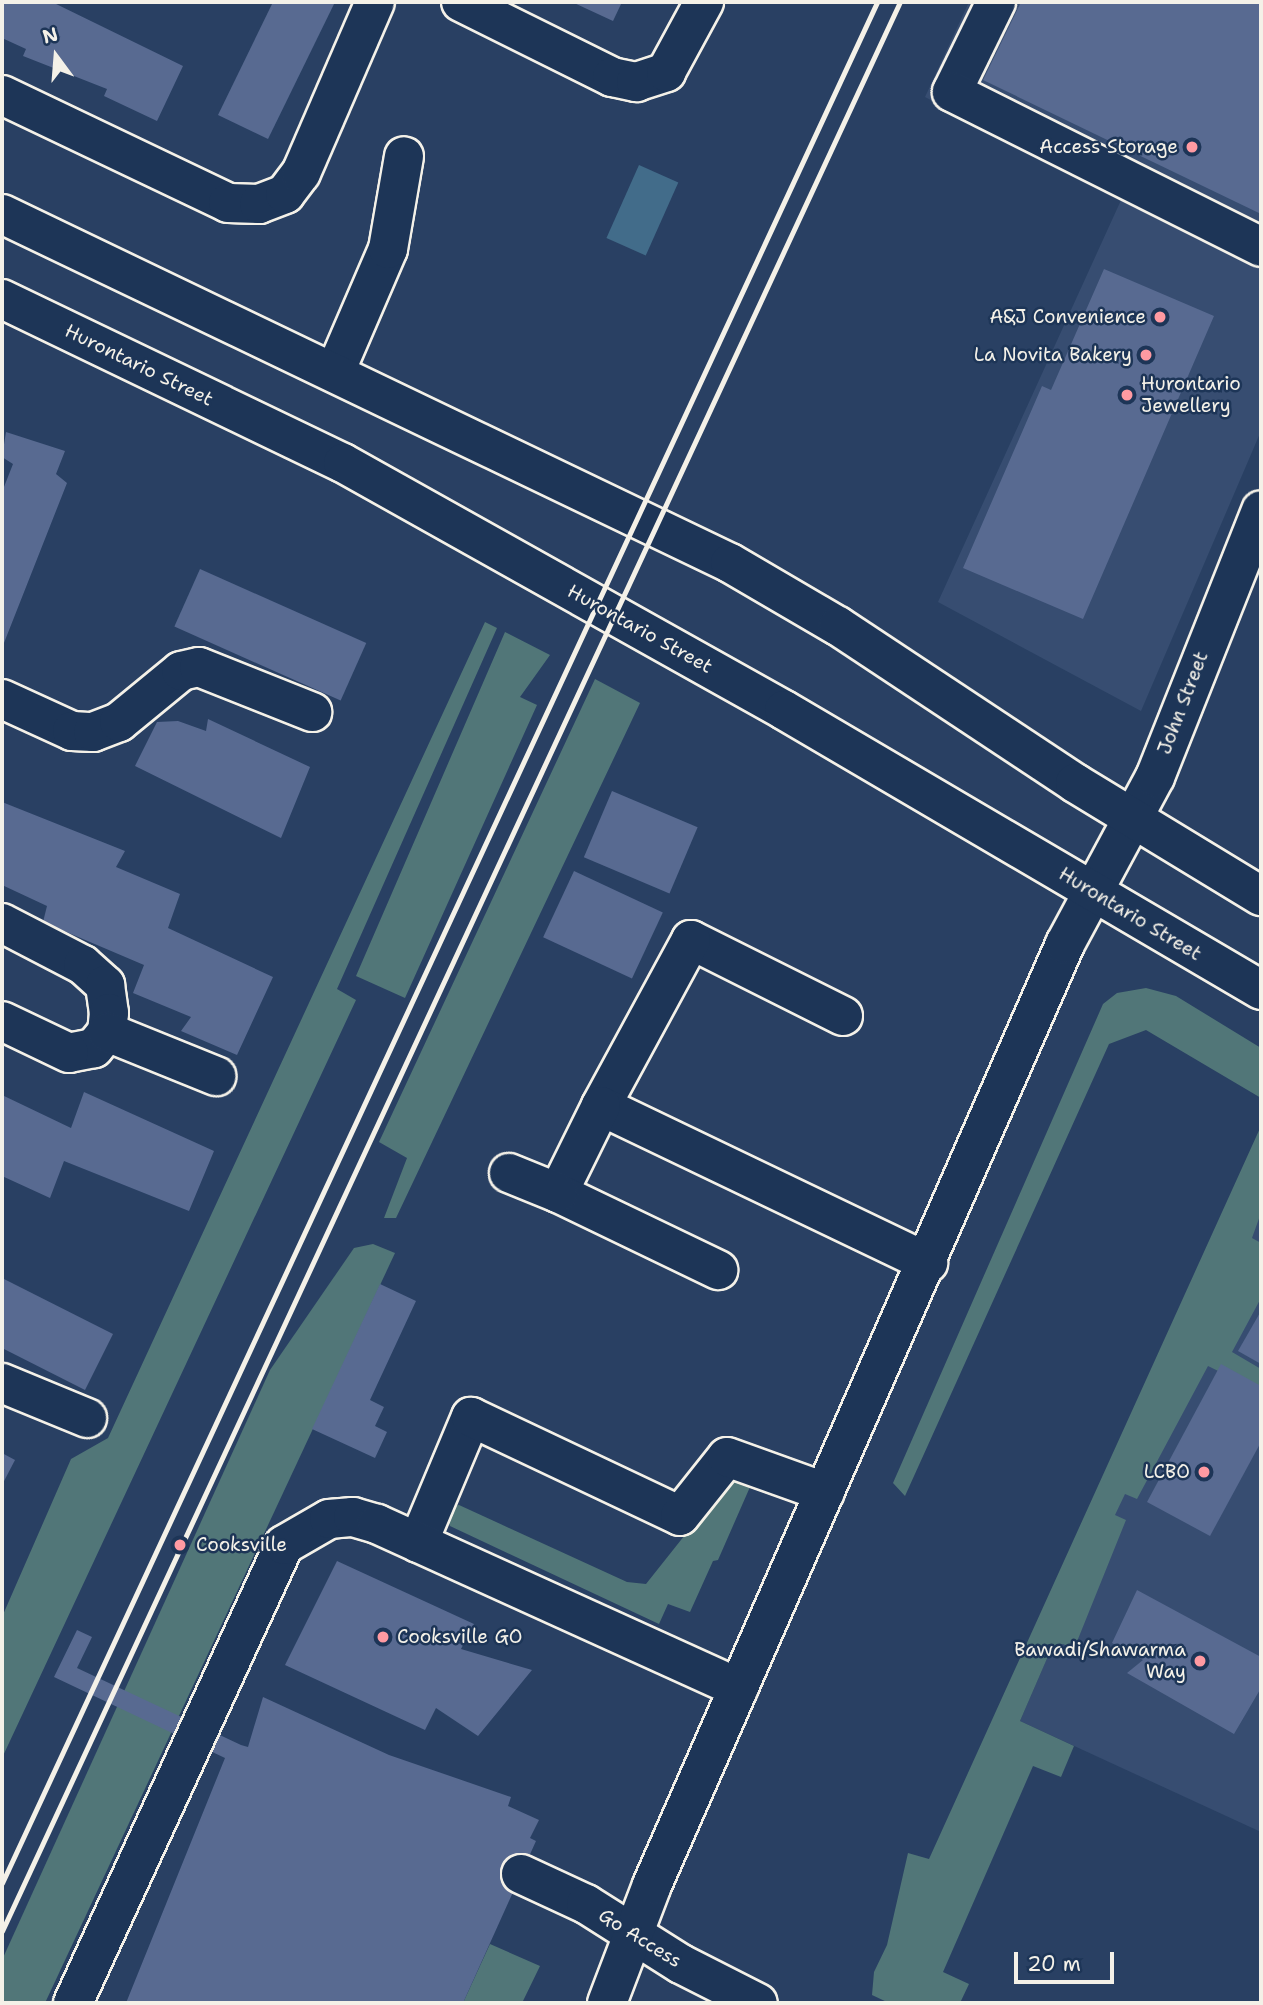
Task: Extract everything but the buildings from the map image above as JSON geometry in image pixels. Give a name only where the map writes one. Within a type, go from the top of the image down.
[{"type":"main road","points":[[2,95],[228,203],[259,204],[285,194],[301,173],[375,2]]},
{"type":"main road","points":[[461,2],[612,77],[636,82],[666,72],[704,2]]},
{"type":"main road","points":[[996,2],[952,92],[1261,247]]},
{"type":"main road","points":[[335,372],[388,249],[404,156]]},
{"type":"main road","points":[[2,214],[730,563],[838,626],[1132,819],[1261,897]]},
{"type":"main road","name":"Hurontario Street","points":[[2,299],[343,463],[1094,890],[1261,990]]},
{"type":"main road","name":"John Street","points":[[607,2003],[738,1688],[928,1263],[1065,944],[1155,777],[1261,510]]},
{"type":"main road","points":[[2,699],[72,731],[93,733],[118,722],[181,671],[199,667],[312,712]]},
{"type":"main road","points":[[2,923],[83,965],[105,985],[107,1032],[94,1048],[69,1053],[2,1021]]},
{"type":"main road","points":[[558,1193],[601,1106],[691,940],[844,1016]]},
{"type":"main road","points":[[107,1032],[216,1076]]},
{"type":"main road","points":[[601,1106],[928,1263]]},
{"type":"main road","points":[[509,1173],[558,1193],[718,1270]]},
{"type":"main road","points":[[2,1383],[87,1418]]},
{"type":"main road","points":[[418,1543],[471,1417],[680,1516],[727,1457],[825,1492]]},
{"type":"main road","points":[[73,2003],[284,1545],[329,1519],[353,1517],[418,1543],[738,1688]]},
{"type":"main road","name":"Go Access","points":[[521,1874],[586,1904],[758,2003]]},
{"type":"shaded area","points":[[969,2],[1261,2],[1261,431],[1141,711],[938,602],[1122,198],[925,97]]},
{"type":"shaded area","points":[[639,165],[678,182],[646,256],[606,238]]},
{"type":"shaded area","points":[[1261,1160],[1261,1832],[1020,1721]]},
{"type":"green space","points":[[485,622],[497,628],[337,989],[356,1000],[2,1758],[2,1617],[71,1459],[108,1438]]},
{"type":"green space","points":[[505,632],[550,655],[520,697],[537,705],[405,998],[356,976]]},
{"type":"green space","points":[[595,679],[640,703],[396,1218],[384,1218],[407,1158],[379,1142]]},
{"type":"green space","points":[[1146,988],[1176,996],[1261,1048],[1261,1098],[1146,1030],[1109,1044],[905,1496],[893,1483],[1103,1004],[1117,993]]},
{"type":"green space","points":[[1261,1126],[1261,1213],[1252,1238],[1261,1243],[1261,1298],[1232,1352],[1261,1369],[1261,1392],[1208,1366],[1137,1499],[1125,1494],[1115,1515],[1126,1520],[1074,1649],[1063,1644],[1052,1647],[1020,1721],[1074,1746],[1061,1777],[1033,1766],[943,1972],[969,1984],[960,2003],[889,2003],[872,1995],[874,1972],[887,1945],[908,1853],[929,1859]]},
{"type":"green space","points":[[373,1244],[395,1253],[45,2003],[2,2003],[2,1960],[270,1370],[354,1248]]},
{"type":"green space","points":[[731,1477],[750,1487],[718,1560],[713,1561],[690,1612],[668,1604],[659,1624],[450,1526],[446,1516],[449,1507],[459,1505],[627,1582],[646,1584]]},
{"type":"green space","points":[[490,1944],[540,1966],[523,2001],[527,2003],[463,2003]]},
{"type":"railway","points":[[2,1883],[877,2]]},
{"type":"railway","points":[[2,1931],[900,2]]},
{"type":"place","name":"Access Storage","points":[[1192,147]]},
{"type":"place","name":"A&J Convenience","points":[[1160,317]]},
{"type":"place","name":"La Novita Bakery","points":[[1146,355]]},
{"type":"place","name":"Hurontario Jewellery","points":[[1127,395]]},
{"type":"place","name":"LCBO","points":[[1204,1472]]},
{"type":"place","name":"Cooksville","points":[[180,1545]]},
{"type":"place","name":"Cooksville GO","points":[[383,1637]]},
{"type":"place","name":"Bawadi/Shawarma Way","points":[[1200,1661]]}]
